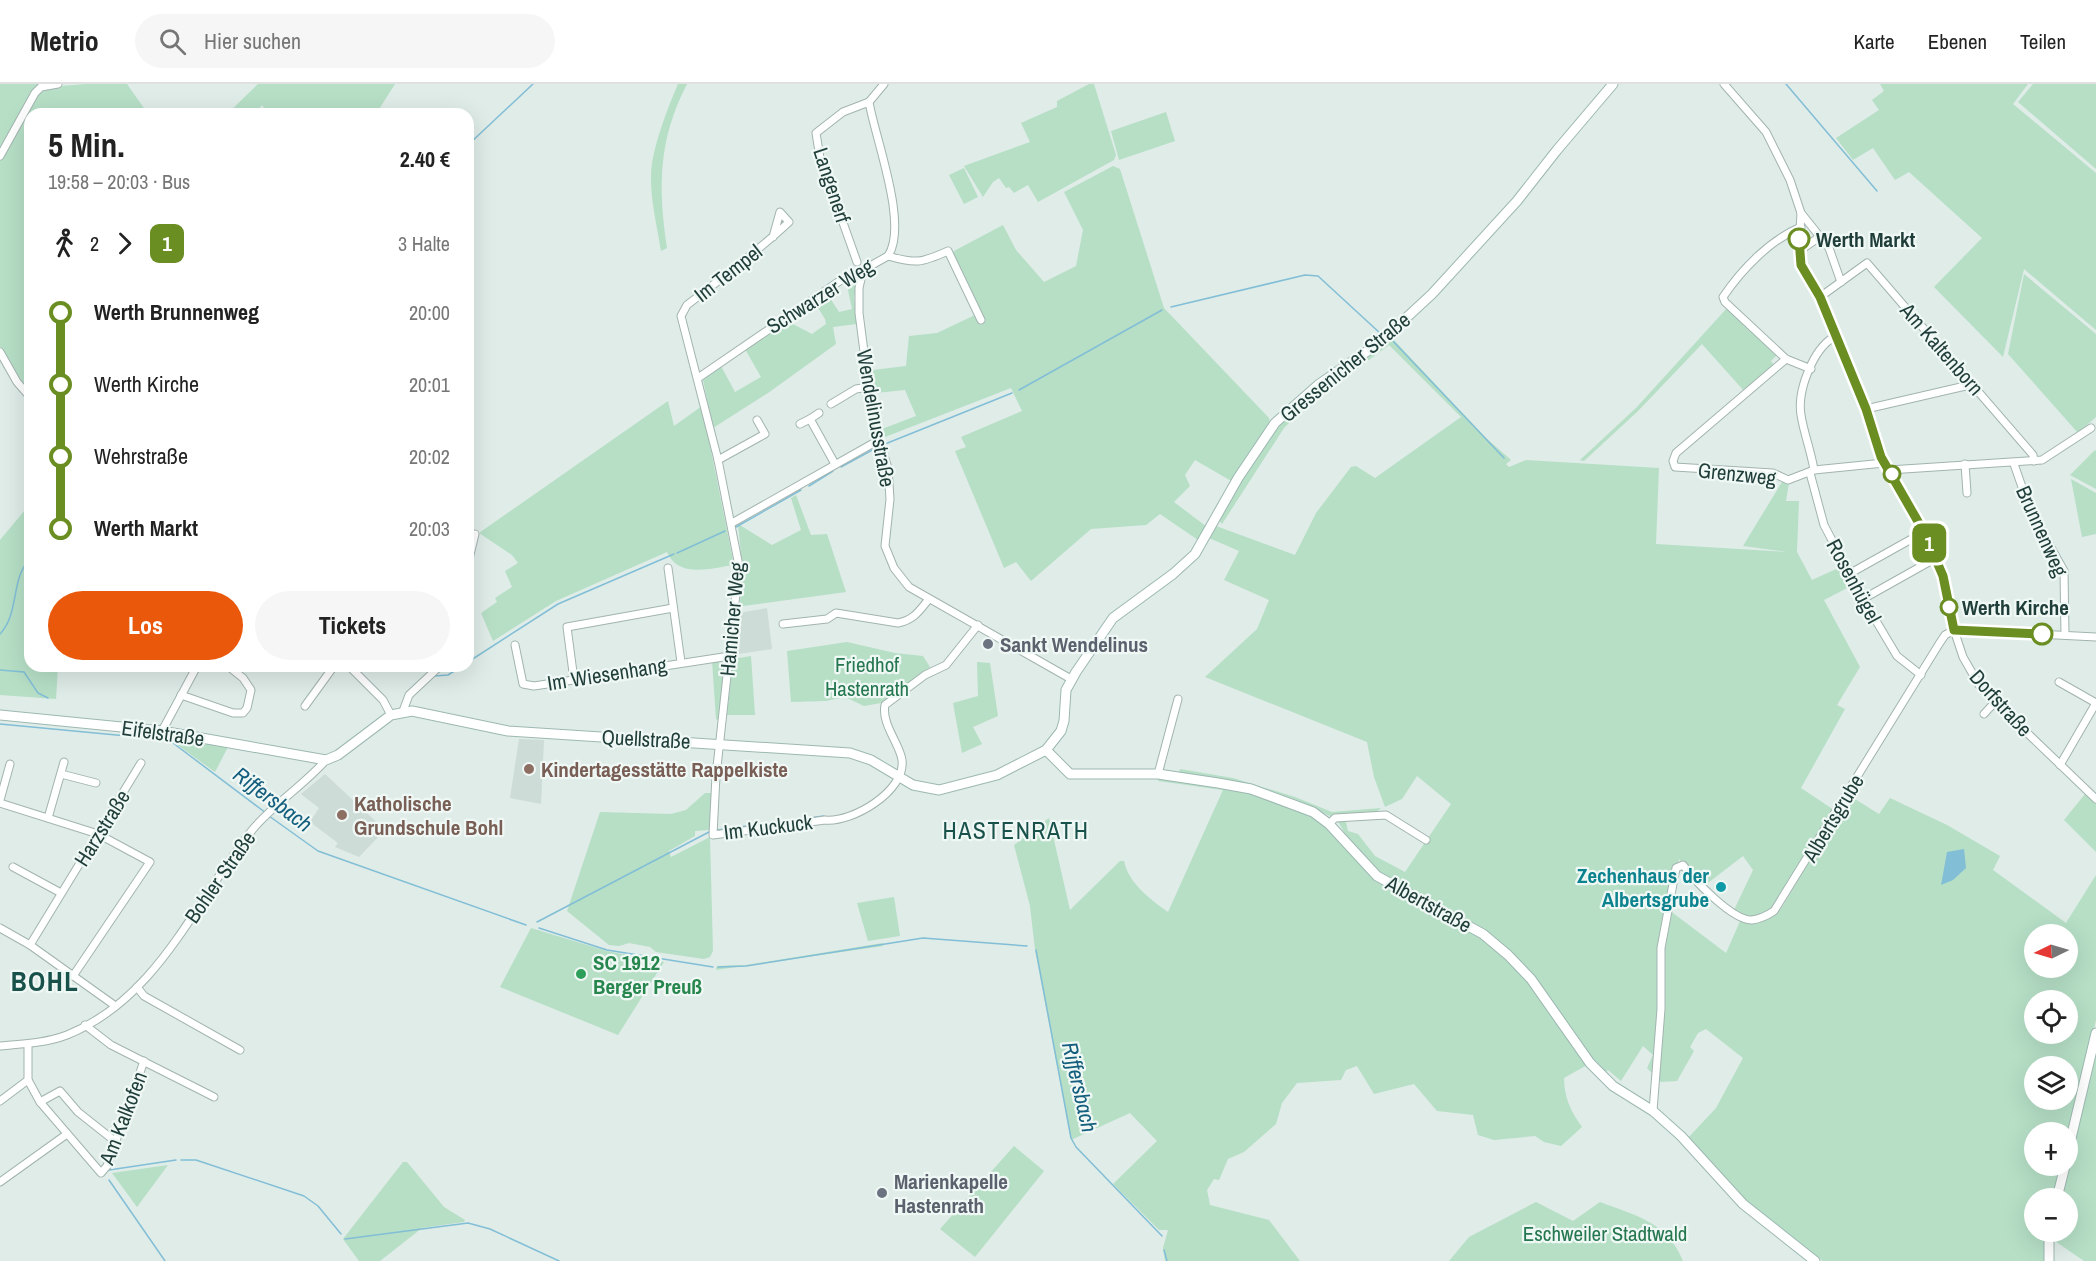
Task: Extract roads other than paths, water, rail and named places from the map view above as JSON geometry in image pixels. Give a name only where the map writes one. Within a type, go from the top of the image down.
[{"type":"main road","name":"Gressenicher Straße","points":[[1046,750],[1061,731],[1066,690],[1071,679],[1113,618],[1168,578],[1195,554],[1238,478],[1275,423],[1318,385],[1379,343],[1432,294],[1517,201],[1613,84]]},
{"type":"main road","name":"Quellstraße","points":[[391,714],[403,711],[451,717],[508,731],[850,753],[870,760],[924,789],[939,790],[998,775],[1046,750]]},
{"type":"main road","name":"Bohler Straße","points":[[326,760],[338,755],[391,714]]},
{"type":"main road","name":"Eifelstraße","points":[[0,715],[162,731],[326,760]]},
{"type":"main road","name":"Albertstraße","points":[[1046,750],[1070,774],[1158,774],[1251,789],[1294,803],[1329,824],[1377,876],[1483,934],[1508,955],[1531,979],[1590,1063],[1612,1086],[1653,1112],[1681,1136],[1743,1204],[1815,1261]]},
{"type":"main road","points":[[2075,1122],[2096,1033]]},
{"type":"main road","points":[[2049,1242],[2049,1261]]},
{"type":"street","points":[[27,108],[41,87],[58,84]]},
{"type":"street","points":[[884,84],[869,102],[885,159],[890,191],[895,238],[894,247],[888,256]]},
{"type":"street","points":[[1724,84],[1766,132],[1790,180],[1801,213],[1799,251]]},
{"type":"street","name":"Langenerf","points":[[857,261],[820,158],[816,134],[843,112],[869,102]]},
{"type":"street","points":[[0,156],[24,113]]},
{"type":"street","points":[[1801,213],[1829,248],[1841,282],[1820,297]]},
{"type":"street","points":[[1801,227],[1783,234],[1768,246],[1723,297],[1725,302],[1786,359],[1811,369]]},
{"type":"street","points":[[1799,251],[1821,236]]},
{"type":"street","name":"Im Tempel","points":[[698,378],[693,370],[681,316],[687,305],[773,237]]},
{"type":"street","name":"Schwarzer Weg","points":[[698,378],[844,278],[862,272],[871,264],[888,256],[913,263],[923,262],[948,251],[981,320]]},
{"type":"street","name":"Dorfstraße","points":[[1799,251],[1801,265],[1820,297],[1834,337],[1866,409],[1884,463],[1924,532],[1936,558],[1943,576],[1954,630],[1971,672],[1995,702],[2096,799]]},
{"type":"street","name":"Am Kaltenborn","points":[[1841,282],[1867,263],[1974,384],[2033,455],[2034,461]]},
{"type":"street","name":"Wendelinusstraße","points":[[862,272],[859,288],[859,313],[873,421],[888,468],[890,499],[885,546],[900,579],[928,599],[978,625],[1038,663],[1071,679]]},
{"type":"street","name":"Rosenhügel","points":[[1834,337],[1821,347],[1811,369],[1803,393],[1801,414],[1812,451],[1812,471],[1824,525],[1849,574],[1897,656],[1921,675]]},
{"type":"street","points":[[0,352],[24,390]]},
{"type":"street","name":"Grenzweg","points":[[1786,359],[1676,453],[1673,464],[1679,469],[1773,473],[1788,480],[1812,471],[1884,463]]},
{"type":"street","name":"Hamicher Weg","points":[[698,378],[732,523],[739,566],[720,743]]},
{"type":"street","points":[[1866,409],[1974,384]]},
{"type":"street","points":[[831,404],[856,389],[869,387]]},
{"type":"street","points":[[800,424],[819,413]]},
{"type":"street","points":[[810,419],[835,465]]},
{"type":"street","points":[[718,460],[767,437],[758,420]]},
{"type":"street","points":[[1889,470],[2034,461],[2050,456],[2091,428]]},
{"type":"street","points":[[732,523],[879,440]]},
{"type":"street","points":[[1965,464],[1967,493]]},
{"type":"street","name":"Brunnenweg","points":[[2014,464],[2030,510],[2064,572],[2065,635]]},
{"type":"street","points":[[1849,574],[1924,532]]},
{"type":"street","points":[[1863,599],[1936,558]]},
{"type":"street","points":[[668,568],[681,662]]},
{"type":"street","points":[[783,624],[827,620],[836,614],[898,623],[909,621],[918,614],[928,599]]},
{"type":"street","points":[[574,680],[567,627],[674,608]]},
{"type":"street","points":[[898,776],[902,760],[885,718],[885,705],[925,675],[946,665],[978,625]]},
{"type":"street","points":[[1954,630],[2096,637]]},
{"type":"street","name":"Albertsgrube","points":[[1653,1112],[1662,1009],[1661,948],[1676,868],[1683,865],[1714,897],[1745,919],[1753,920],[1774,911],[1945,635],[1954,630]]},
{"type":"street","name":"Im Wiesenhang","points":[[515,645],[523,684],[534,686],[730,656]]},
{"type":"street","points":[[162,731],[194,672]]},
{"type":"street","points":[[181,695],[211,703],[233,713],[243,713],[247,708],[251,690],[236,672]]},
{"type":"street","points":[[304,706],[330,672]]},
{"type":"street","points":[[355,672],[382,700],[391,714]]},
{"type":"street","points":[[403,711],[404,703],[409,695],[434,672]]},
{"type":"street","points":[[2059,682],[2096,703],[2060,765]]},
{"type":"street","points":[[2074,690],[2078,682]]},
{"type":"street","points":[[1158,774],[1178,699]]},
{"type":"street","points":[[1984,714],[1995,702]]},
{"type":"street","name":"Im Kuckuck","points":[[720,743],[713,835],[825,820],[836,821],[859,813],[871,805],[892,787],[898,776]]},
{"type":"street","name":"Bohler Straße","points":[[0,1046],[27,1044],[66,1035],[85,1025],[137,987],[164,959],[226,865],[268,813],[326,760]]},
{"type":"street","points":[[48,818],[64,762]]},
{"type":"street","name":"Harzstraße","points":[[30,945],[141,763]]},
{"type":"street","points":[[10,764],[0,802],[98,834],[150,862],[73,976]]},
{"type":"street","points":[[61,774],[96,783]]},
{"type":"street","points":[[1329,824],[1335,818],[1386,815],[1426,840]]},
{"type":"street","points":[[13,867],[62,892]]},
{"type":"street","points":[[0,928],[30,945],[114,1005]]},
{"type":"street","points":[[137,987],[144,996],[240,1050]]},
{"type":"street","name":"Am Kalkofen","points":[[85,1025],[111,1045],[214,1097]]},
{"type":"street","points":[[0,1182],[67,1134],[39,1102],[28,1080],[27,1044]]},
{"type":"street","name":"Am Kalkofen","points":[[67,1134],[101,1173],[107,1166],[144,1062]]},
{"type":"street","points":[[0,1101],[28,1080]]},
{"type":"street","points":[[39,1102],[60,1091],[78,1112],[116,1142]]},
{"type":"water","points":[[1964,849],[1966,868],[1953,880],[1941,885],[1947,852]]},
{"type":"waterway","points":[[474,139],[533,84]]},
{"type":"waterway","points":[[1786,84],[1877,191]]},
{"type":"waterway","points":[[1171,307],[1305,275],[1318,276],[1381,334]]},
{"type":"waterway","points":[[1019,390],[1162,310]]},
{"type":"waterway","points":[[1391,339],[1504,458]]},
{"type":"waterway","points":[[885,444],[1012,393]]},
{"type":"waterway","points":[[841,467],[876,448]]},
{"type":"waterway","points":[[809,486],[833,471]]},
{"type":"waterway","points":[[736,527],[801,490]]},
{"type":"waterway","points":[[677,553],[725,531]]},
{"type":"waterway","points":[[474,658],[558,604],[674,554]]},
{"type":"waterway","points":[[0,634],[10,616],[24,567]]},
{"type":"waterway","points":[[0,670],[24,672],[38,693],[48,698]]},
{"type":"waterway","points":[[434,676],[448,675],[453,672]]},
{"type":"waterway","name":"Riffersbach","points":[[0,724],[169,740],[266,813]]},
{"type":"waterway","name":"Riffersbach","points":[[269,816],[318,851],[526,925]]},
{"type":"waterway","points":[[717,830],[824,816]]},
{"type":"waterway","points":[[537,922],[709,832]]},
{"type":"waterway","name":"Riffersbach","points":[[539,928],[607,950],[713,967]]},
{"type":"waterway","name":"Riffersbach","points":[[718,967],[746,966],[923,938],[1027,946]]},
{"type":"waterway","name":"Riffersbach","points":[[1036,950],[1071,1138],[1076,1147],[1162,1236]]},
{"type":"waterway","points":[[109,1170],[176,1160]]},
{"type":"waterway","points":[[181,1160],[196,1160],[304,1196],[318,1206],[341,1234]]},
{"type":"waterway","points":[[109,1180],[165,1261]]},
{"type":"waterway","points":[[345,1239],[468,1223],[490,1229],[559,1261]]},
{"type":"waterway","points":[[1164,1250],[1167,1261]]},
{"type":"place","name":"Werth Markt","points":[[1799,239]]},
{"type":"place","name":"Werth Kirche","points":[[1949,607]]},
{"type":"place","name":"Sankt Wendelinus","points":[[988,644]]},
{"type":"place","name":"Kindertagesstätte Rappelkiste","points":[[529,769]]},
{"type":"place","name":"Katholische Grundschule Bohl","points":[[342,815]]},
{"type":"place","name":"Zechenhaus der Albertsgrube","points":[[1721,887]]},
{"type":"place","name":"SC 1912 Berger Preuß","points":[[581,974]]},
{"type":"place","name":"Marienkapelle Hastenrath","points":[[882,1193]]},
{"type":"district","name":"HASTENRATH","points":[[1016,830]]},
{"type":"district","name":"BOHL","points":[[45,981]]},
{"type":"park label","name":"Friedhof Hastenrath","points":[[867,676]]},
{"type":"park label","name":"Eschweiler Stadtwald","points":[[1605,1233]]}]
